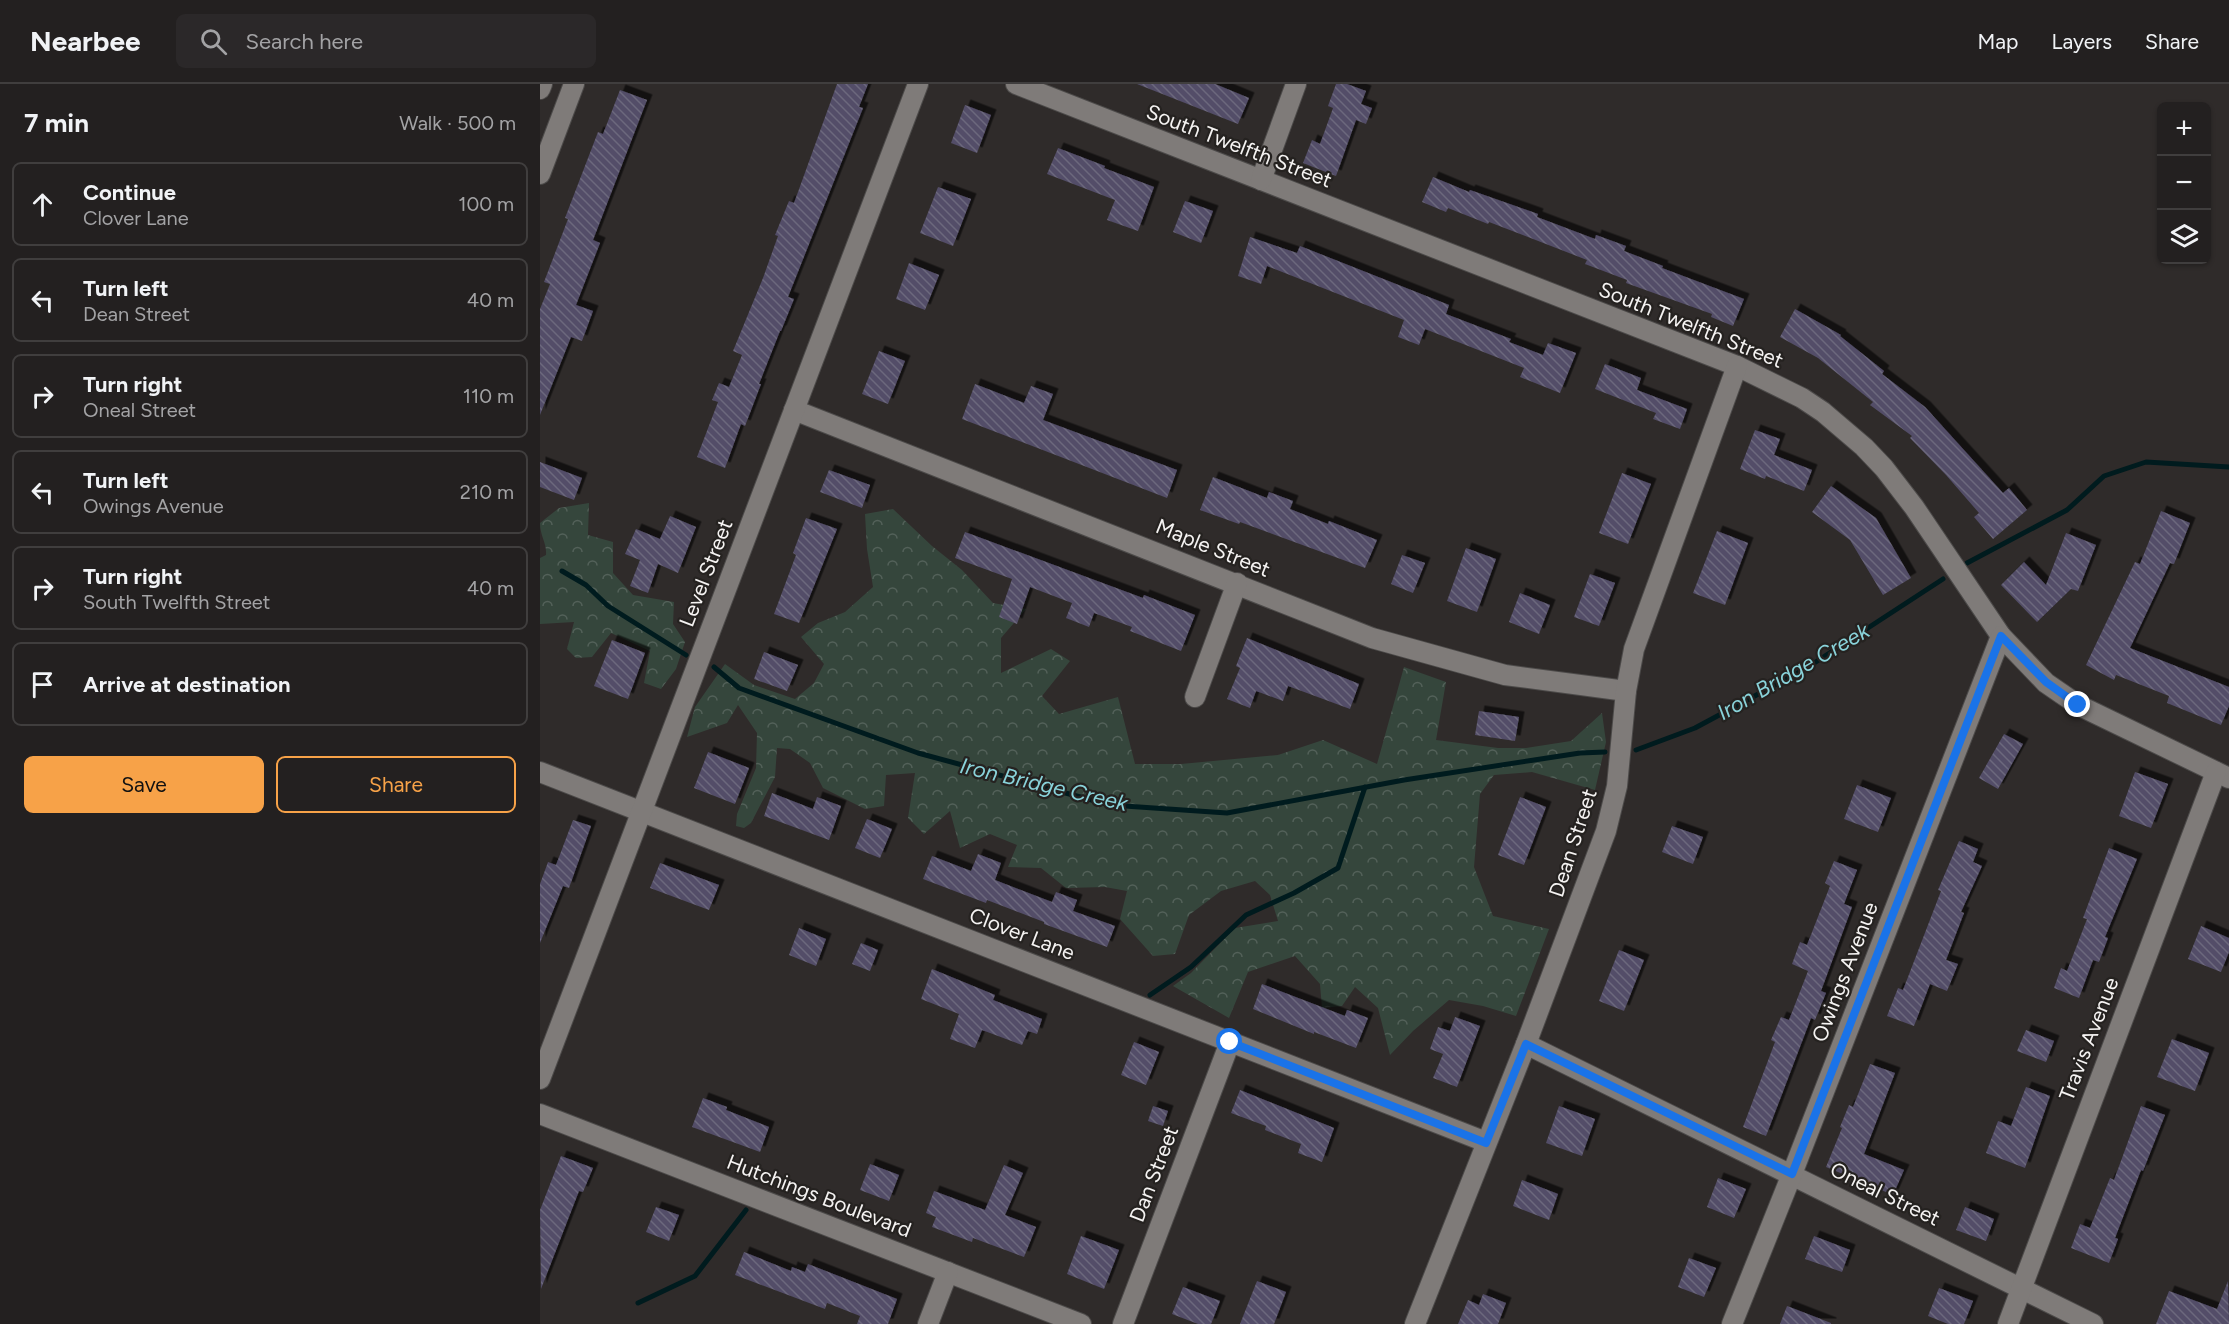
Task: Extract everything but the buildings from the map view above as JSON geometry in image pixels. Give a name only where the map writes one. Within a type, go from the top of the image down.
[{"type":"street","points":[[540,89],[542,84]]},
{"type":"street","points":[[540,174],[574,84]]},
{"type":"street","name":"Level Street","points":[[540,1079],[918,84]]},
{"type":"street","name":"South Twelfth Street","points":[[1016,84],[1737,366],[1802,398],[1823,412],[1864,447],[1884,468],[1914,507],[2001,636],[2046,682],[2078,705],[2222,775]]},
{"type":"street","points":[[1261,180],[1296,84]]},
{"type":"street","name":"Dean Street","points":[[1415,1324],[1526,1044],[1614,805],[1626,691],[1639,633],[1737,366]]},
{"type":"street","name":"Maple Street","points":[[794,410],[1372,638],[1505,675],[1626,691]]},
{"type":"street","points":[[1196,697],[1237,583]]},
{"type":"street","name":"Owings Avenue","points":[[1732,1324],[2001,636]]},
{"type":"street","name":"Clover Lane","points":[[540,772],[642,810],[1486,1143]]},
{"type":"street","name":"Travis Avenue","points":[[2008,1324],[2222,775]]},
{"type":"street","name":"Dan Street","points":[[1124,1324],[1230,1042]]},
{"type":"street","name":"Oneal Street","points":[[1526,1044],[2093,1324]]},
{"type":"street","name":"Hutchings Boulevard","points":[[540,1114],[1081,1324]]},
{"type":"street","points":[[928,1324],[948,1272]]},
{"type":"green space","points":[[589,503],[588,535],[613,542],[613,573],[633,595],[674,602],[673,624],[685,642],[676,669],[661,689],[644,683],[650,651],[611,633],[592,657],[576,658],[567,649],[574,622],[540,624],[540,558],[546,555],[546,551],[540,523],[559,508]]},
{"type":"green space","points":[[893,509],[932,546],[962,570],[993,603],[1026,609],[1001,638],[1001,673],[1051,649],[1070,661],[1042,696],[1059,714],[1118,697],[1135,764],[1181,764],[1278,755],[1323,740],[1377,764],[1404,667],[1446,682],[1436,740],[1498,748],[1526,748],[1571,741],[1602,713],[1606,742],[1595,790],[1532,772],[1494,775],[1480,794],[1474,867],[1493,916],[1549,929],[1516,1016],[1483,1006],[1449,1000],[1413,1031],[1390,1055],[1378,1008],[1355,987],[1342,1006],[1322,1008],[1320,984],[1295,956],[1248,972],[1229,1018],[1173,986],[1191,973],[1235,928],[1278,921],[1270,895],[1255,881],[1221,891],[1189,915],[1175,954],[1153,956],[1120,919],[1127,891],[1105,887],[1066,888],[1041,868],[1008,867],[1017,845],[990,834],[960,848],[950,811],[924,834],[908,818],[915,773],[886,775],[884,806],[865,809],[823,788],[810,763],[790,749],[777,748],[775,777],[751,823],[744,828],[736,826],[737,814],[756,768],[757,733],[738,705],[727,723],[687,737],[695,707],[725,664],[754,685],[795,699],[814,683],[824,664],[801,637],[818,623],[845,612],[873,587],[867,549],[865,514]]},
{"type":"waterway","name":"Iron Bridge Creek","points":[[1967,563],[2067,510],[2104,476],[2146,462],[2229,467]]},
{"type":"waterway","name":"Iron Bridge Creek","points":[[562,571],[586,585],[608,606],[686,655]]},
{"type":"waterway","name":"Iron Bridge Creek","points":[[1636,750],[1695,728],[1805,669],[1943,579]]},
{"type":"waterway","name":"Iron Bridge Creek","points":[[714,667],[739,688],[918,753],[1110,805],[1227,813],[1404,780],[1580,753],[1605,752]]},
{"type":"waterway","points":[[1150,995],[1191,967],[1246,915],[1294,893],[1338,868],[1365,787]]},
{"type":"waterway","points":[[638,1303],[695,1276],[746,1210]]},
{"type":"route","points":[[1230,1042],[1486,1143],[1526,1044],[1792,1174],[2001,636],[2046,682],[2078,705]]}]
